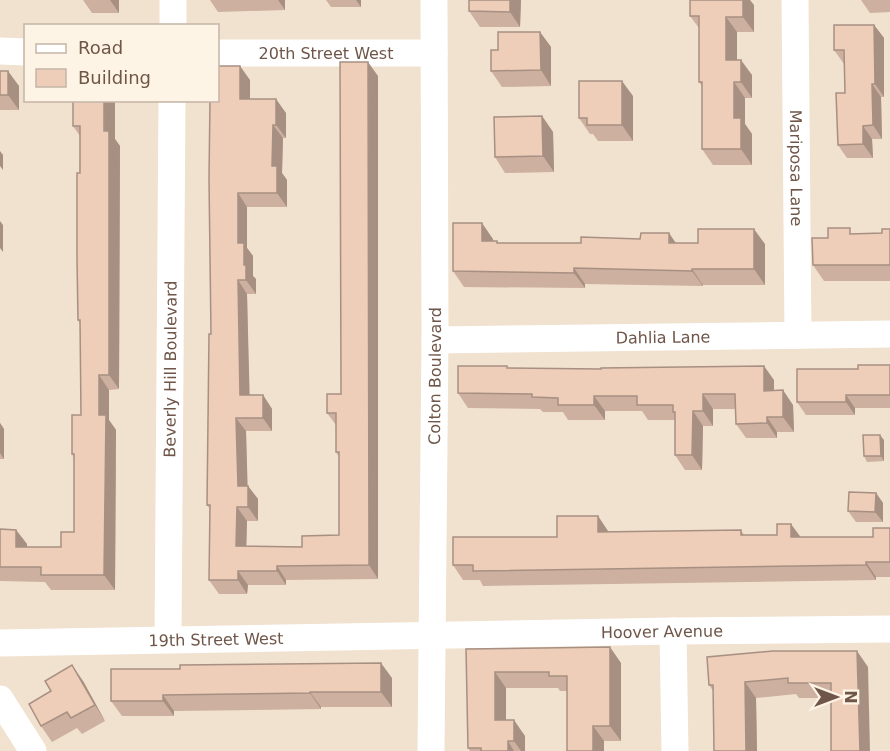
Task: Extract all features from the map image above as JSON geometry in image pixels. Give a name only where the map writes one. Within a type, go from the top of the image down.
[{"type":"street","points":[[173,0],[173,24]]},
{"type":"street","name":"Colton Boulevard","points":[[431,751],[435,340],[434,0]]},
{"type":"street","name":"Mariposa Lane","points":[[795,0],[798,335]]},
{"type":"street","points":[[0,51],[24,52]]},
{"type":"street","name":"20th Street West","points":[[219,53],[434,53]]},
{"type":"street","name":"Beverly Hill Boulevard","points":[[168,639],[172,102]]},
{"type":"street","name":"Dahlia Lane","points":[[435,340],[890,334]]},
{"type":"street","name":"Hoover Avenue","points":[[432,636],[890,629]]},
{"type":"street","points":[[673,631],[675,751]]},
{"type":"street","name":"19th Street West","points":[[0,643],[432,636]]},
{"type":"street","points":[[0,699],[33,751]]},
{"type":"shaded area","points":[[0,0],[890,0],[890,751],[0,751]]},
{"type":"building","points":[[469,0],[510,0],[510,12],[469,11]]},
{"type":"building","points":[[690,0],[743,0],[743,17],[726,17],[726,60],[741,60],[741,82],[734,82],[734,118],[741,118],[741,149],[702,149],[699,16],[690,16]]},
{"type":"building","points":[[834,25],[874,25],[873,125],[863,126],[863,144],[838,145],[836,93],[845,93],[844,50],[834,50]]},
{"type":"building","points":[[498,32],[540,32],[541,70],[491,71],[491,50],[498,50]]},
{"type":"building","points":[[340,62],[368,62],[369,565],[277,566],[277,571],[238,571],[238,580],[209,580],[210,505],[207,505],[209,334],[211,334],[210,102],[219,102],[219,66],[240,66],[240,99],[276,99],[272,166],[277,166],[277,193],[238,193],[238,243],[244,243],[244,265],[246,265],[246,280],[238,280],[240,395],[263,395],[263,418],[236,418],[238,486],[248,486],[248,507],[237,507],[236,546],[302,547],[302,536],[339,535],[339,452],[336,452],[336,413],[327,413],[327,394],[341,394]]},
{"type":"building","points":[[0,71],[8,71],[8,95],[0,95]]},
{"type":"building","points":[[579,81],[622,81],[622,125],[587,125],[587,118],[579,118]]},
{"type":"building","points":[[73,102],[104,102],[104,131],[109,131],[109,375],[99,375],[99,415],[106,415],[104,575],[41,575],[41,567],[0,567],[0,529],[16,530],[16,547],[61,547],[61,532],[74,532],[72,415],[81,415],[77,259],[77,173],[80,173],[80,126],[73,126]]},
{"type":"building","points":[[542,116],[543,156],[495,157],[494,117]]},
{"type":"building","points":[[453,223],[482,223],[482,241],[497,241],[497,243],[581,243],[581,237],[640,239],[641,233],[669,233],[669,243],[698,243],[698,229],[754,229],[754,269],[692,269],[692,271],[574,268],[574,273],[453,271]]},
{"type":"building","points":[[828,228],[850,228],[850,234],[882,233],[882,229],[890,229],[890,265],[813,265],[812,238],[828,238]]},
{"type":"building","points":[[858,365],[890,365],[890,395],[846,395],[846,402],[797,402],[797,369],[858,369]]},
{"type":"building","points":[[458,366],[601,369],[764,366],[764,391],[783,390],[783,417],[767,417],[767,423],[736,424],[735,394],[703,394],[703,411],[693,411],[692,455],[675,455],[673,405],[637,405],[637,396],[594,396],[594,405],[558,405],[558,398],[532,397],[532,394],[458,393]]},
{"type":"building","points":[[863,435],[880,435],[881,456],[864,456]]},
{"type":"building","points":[[849,492],[876,493],[875,512],[848,511]]},
{"type":"building","points":[[557,516],[598,516],[598,532],[741,530],[741,535],[777,535],[777,524],[791,524],[791,537],[873,537],[873,528],[890,528],[890,562],[866,562],[866,565],[473,571],[473,565],[453,565],[453,537],[557,537]]},
{"type":"building","points":[[610,647],[610,726],[593,726],[593,751],[567,751],[567,676],[549,676],[549,672],[495,672],[495,720],[514,720],[514,741],[508,741],[508,751],[481,751],[481,748],[468,748],[466,649]]},
{"type":"building","points":[[773,651],[857,651],[860,751],[831,751],[831,683],[788,683],[788,678],[745,682],[746,751],[714,751],[713,685],[709,685],[707,657]]},
{"type":"building","points":[[381,663],[381,692],[163,695],[163,701],[111,701],[111,669],[180,669],[180,665]]},
{"type":"building","points":[[72,665],[95,705],[71,718],[67,712],[41,726],[29,704],[51,691],[45,681]]}]
